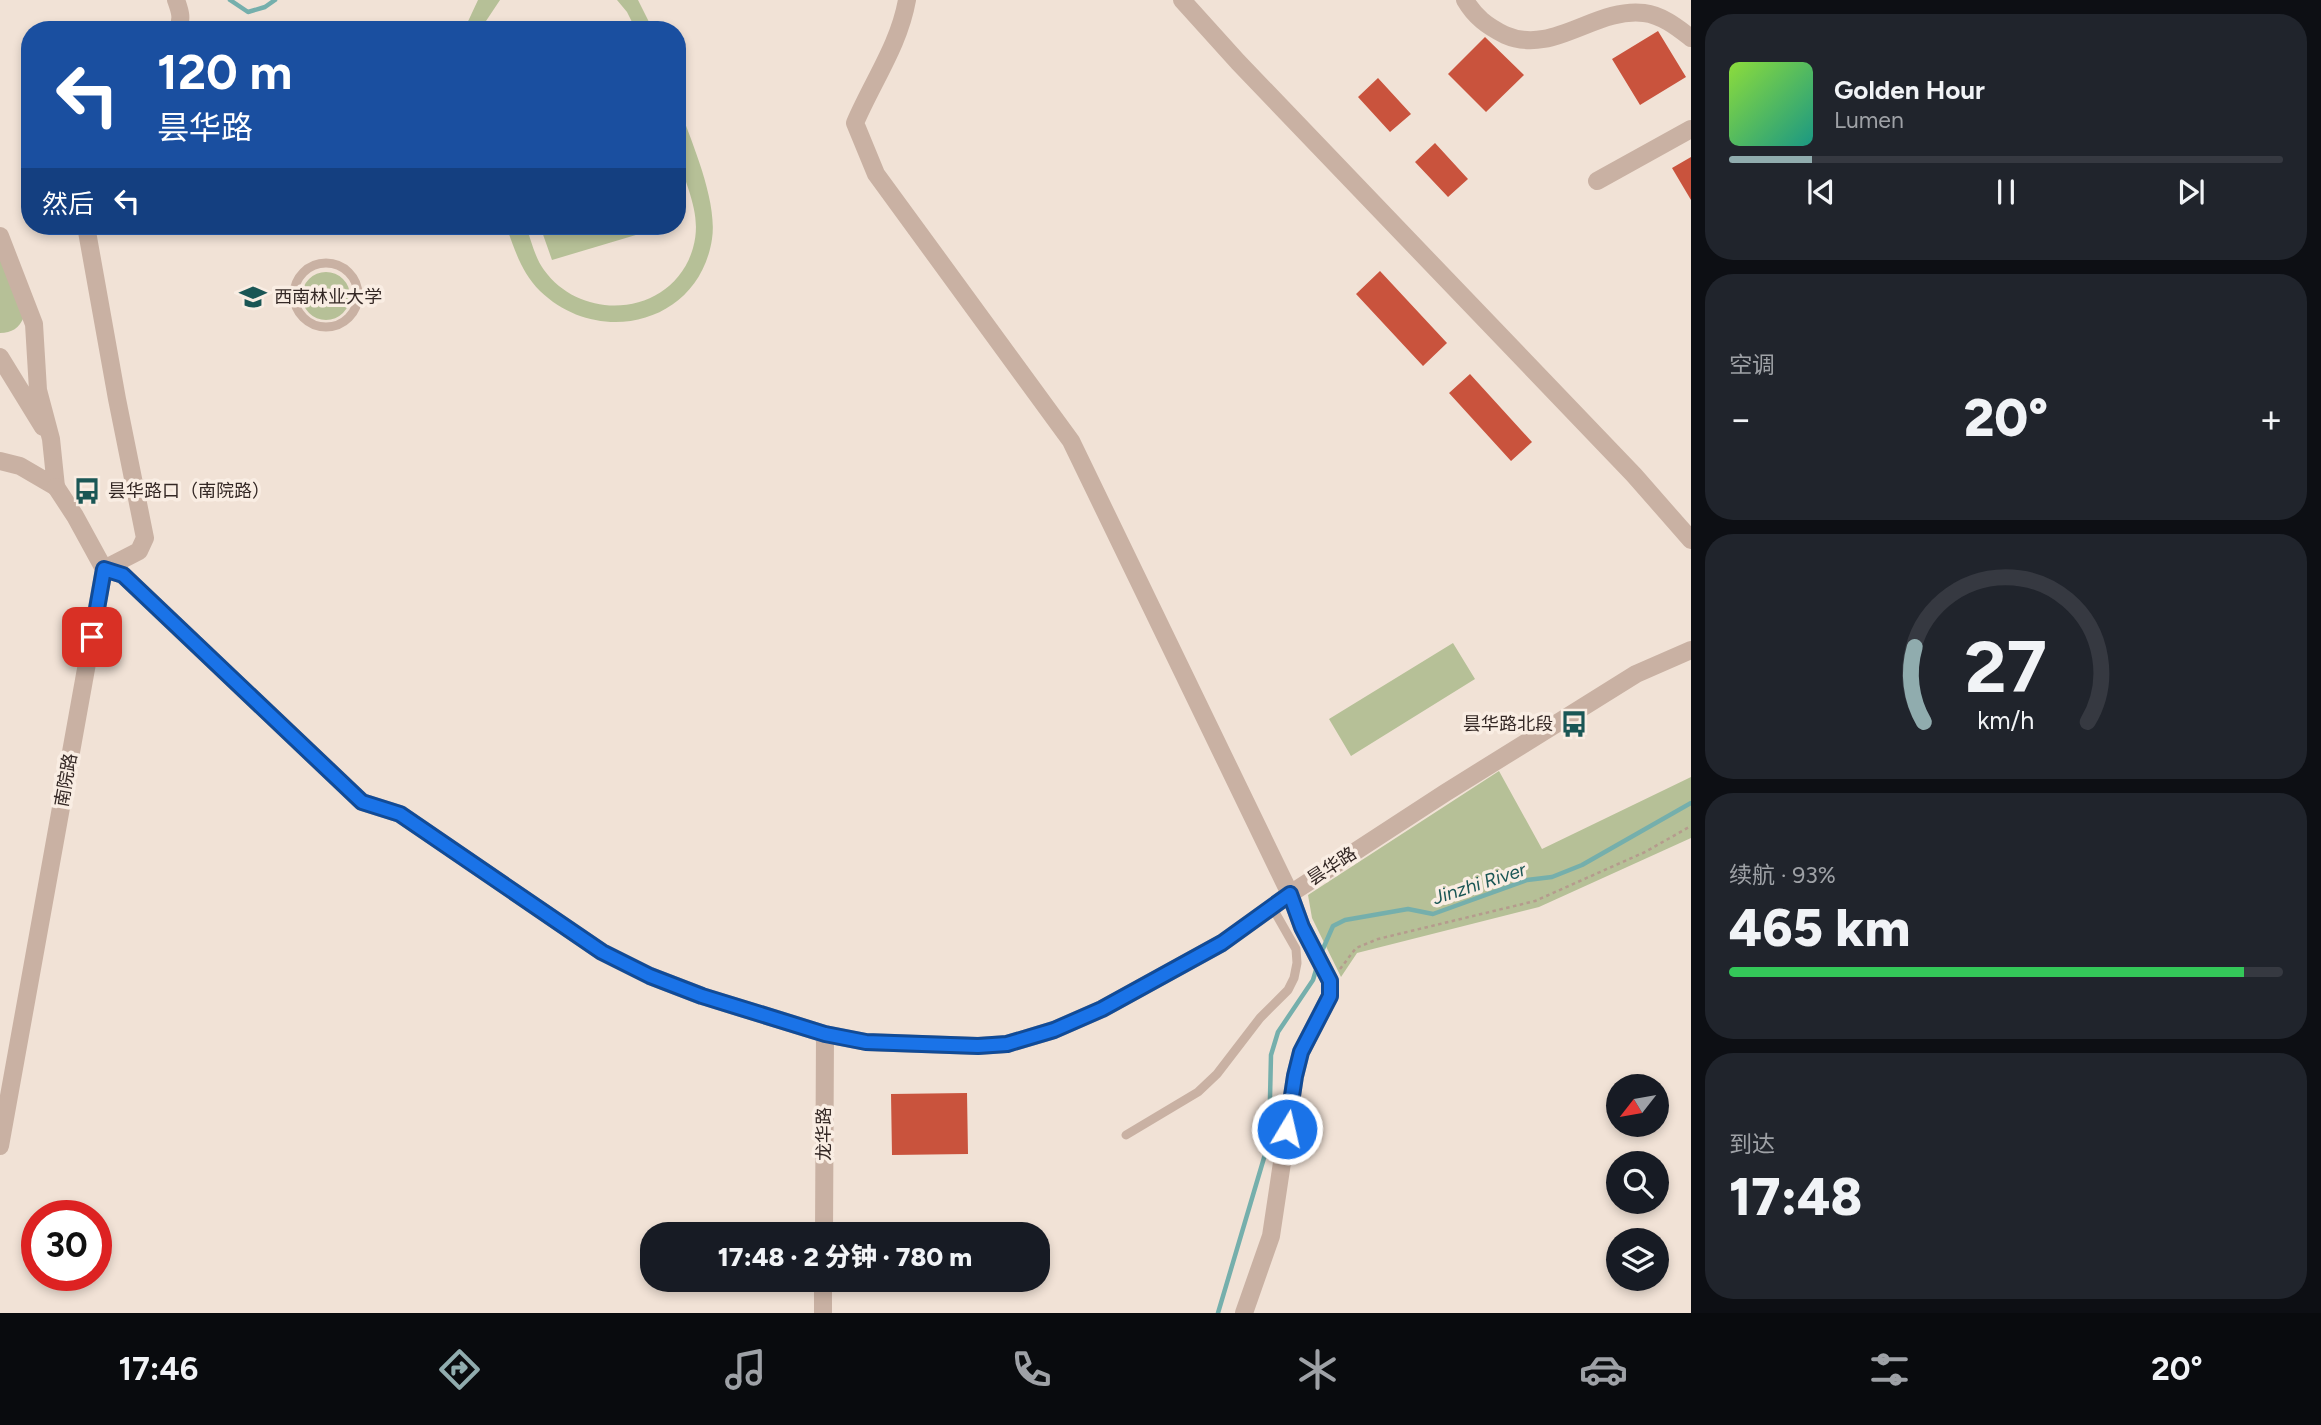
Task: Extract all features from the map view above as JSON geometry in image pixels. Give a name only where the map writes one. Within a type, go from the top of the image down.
[{"type":"street","points":[[176,0],[181,21]]},
{"type":"street","points":[[907,0],[903,24],[890,55],[855,123],[876,174],[1071,441],[1330,981],[1330,996],[1301,1052],[1271,1236],[1244,1313]]},
{"type":"street","points":[[1182,0],[1238,62],[1634,475],[1691,540]]},
{"type":"street","points":[[1465,0],[1479,20],[1514,39],[1548,39],[1601,18],[1626,13],[1646,13],[1664,19],[1691,38]]},
{"type":"street","points":[[1597,181],[1691,129]]},
{"type":"street","points":[[0,461],[20,466],[56,487],[104,569],[139,551],[145,538],[145,530],[117,399],[88,235]]},
{"type":"street","points":[[0,236],[34,324],[38,390],[51,439],[56,487]]},
{"type":"street","points":[[0,357],[51,439]]},
{"type":"street","name":"昙华路","points":[[104,569],[123,575],[362,802],[400,814],[602,952],[650,976],[702,996],[825,1034],[866,1042],[978,1046],[1007,1044],[1054,1030],[1102,1009],[1222,943],[1290,894],[1445,793],[1636,674],[1691,650]]},
{"type":"street","name":"南院路","points":[[0,1146],[104,569]]},
{"type":"street","name":"龙华路","points":[[824,1222],[825,1034]]},
{"type":"street","points":[[823,1292],[823,1313]]},
{"type":"lane","points":[[324,262],[341,266],[354,277],[358,301],[351,317],[344,322],[320,327],[299,313],[295,288],[302,273],[324,262]]},
{"type":"lane","points":[[1126,1135],[1198,1093],[1217,1074],[1260,1018],[1288,990],[1296,971],[1296,949],[1272,907]]},
{"type":"path","points":[[1330,981],[1356,948],[1367,943],[1535,901],[1645,852],[1691,826]]},
{"type":"green space","points":[[478,0],[500,0],[486,21],[468,21]]},
{"type":"green space","points":[[617,0],[638,0],[648,21],[632,21]]},
{"type":"green space","points":[[686,125],[707,188],[713,223],[712,239],[703,268],[688,291],[667,308],[643,318],[617,322],[590,319],[564,309],[540,291],[528,276],[509,235],[529,235],[544,270],[561,288],[581,299],[604,305],[626,305],[648,299],[667,287],[683,270],[696,235],[692,200],[686,181]]},
{"type":"green space","points":[[543,235],[636,235],[552,260]]},
{"type":"green space","points":[[0,255],[24,317],[15,329],[0,333]]},
{"type":"green space","points":[[326,272],[343,279],[350,296],[343,313],[326,320],[309,313],[302,296],[309,279]]},
{"type":"green space","points":[[1453,643],[1475,679],[1351,756],[1329,719]]},
{"type":"green space","points":[[1499,771],[1542,849],[1691,777],[1691,838],[1539,907],[1357,953],[1341,977],[1312,918],[1308,895]]},
{"type":"building","points":[[1658,31],[1686,77],[1640,105],[1612,59]]},
{"type":"building","points":[[1485,37],[1524,75],[1486,112],[1448,74]]},
{"type":"building","points":[[1378,78],[1411,114],[1390,132],[1358,97]]},
{"type":"building","points":[[1435,143],[1468,179],[1448,197],[1415,162]]},
{"type":"building","points":[[1691,157],[1691,200],[1672,168]]},
{"type":"building","points":[[1380,271],[1447,343],[1423,366],[1356,294]]},
{"type":"building","points":[[1470,374],[1532,442],[1511,461],[1449,393]]},
{"type":"building","points":[[967,1093],[968,1154],[892,1155],[891,1094]]},
{"type":"waterway","points":[[230,0],[248,12],[265,7],[275,0]]},
{"type":"waterway","name":"Jinzhi River","points":[[1322,951],[1333,926],[1345,920],[1408,909],[1433,914],[1527,880],[1552,877],[1582,865],[1691,803]]},
{"type":"waterway","name":"Jinzhi River","points":[[1218,1313],[1269,1141],[1271,1055],[1278,1032],[1313,980],[1316,970]]},
{"type":"place","name":"西南林业大学","points":[[253,297]]},
{"type":"place","name":"昙华路口（南院路）","points":[[87,491]]},
{"type":"place","name":"昙华路北段","points":[[1574,724]]},
{"type":"route","points":[[92,637],[104,569],[123,575],[362,802],[400,814],[602,952],[650,976],[702,996],[825,1034],[866,1042],[978,1046],[1007,1044],[1054,1030],[1102,1009],[1222,943],[1290,894],[1302,927],[1330,981],[1330,996],[1301,1052],[1287,1129]]}]
